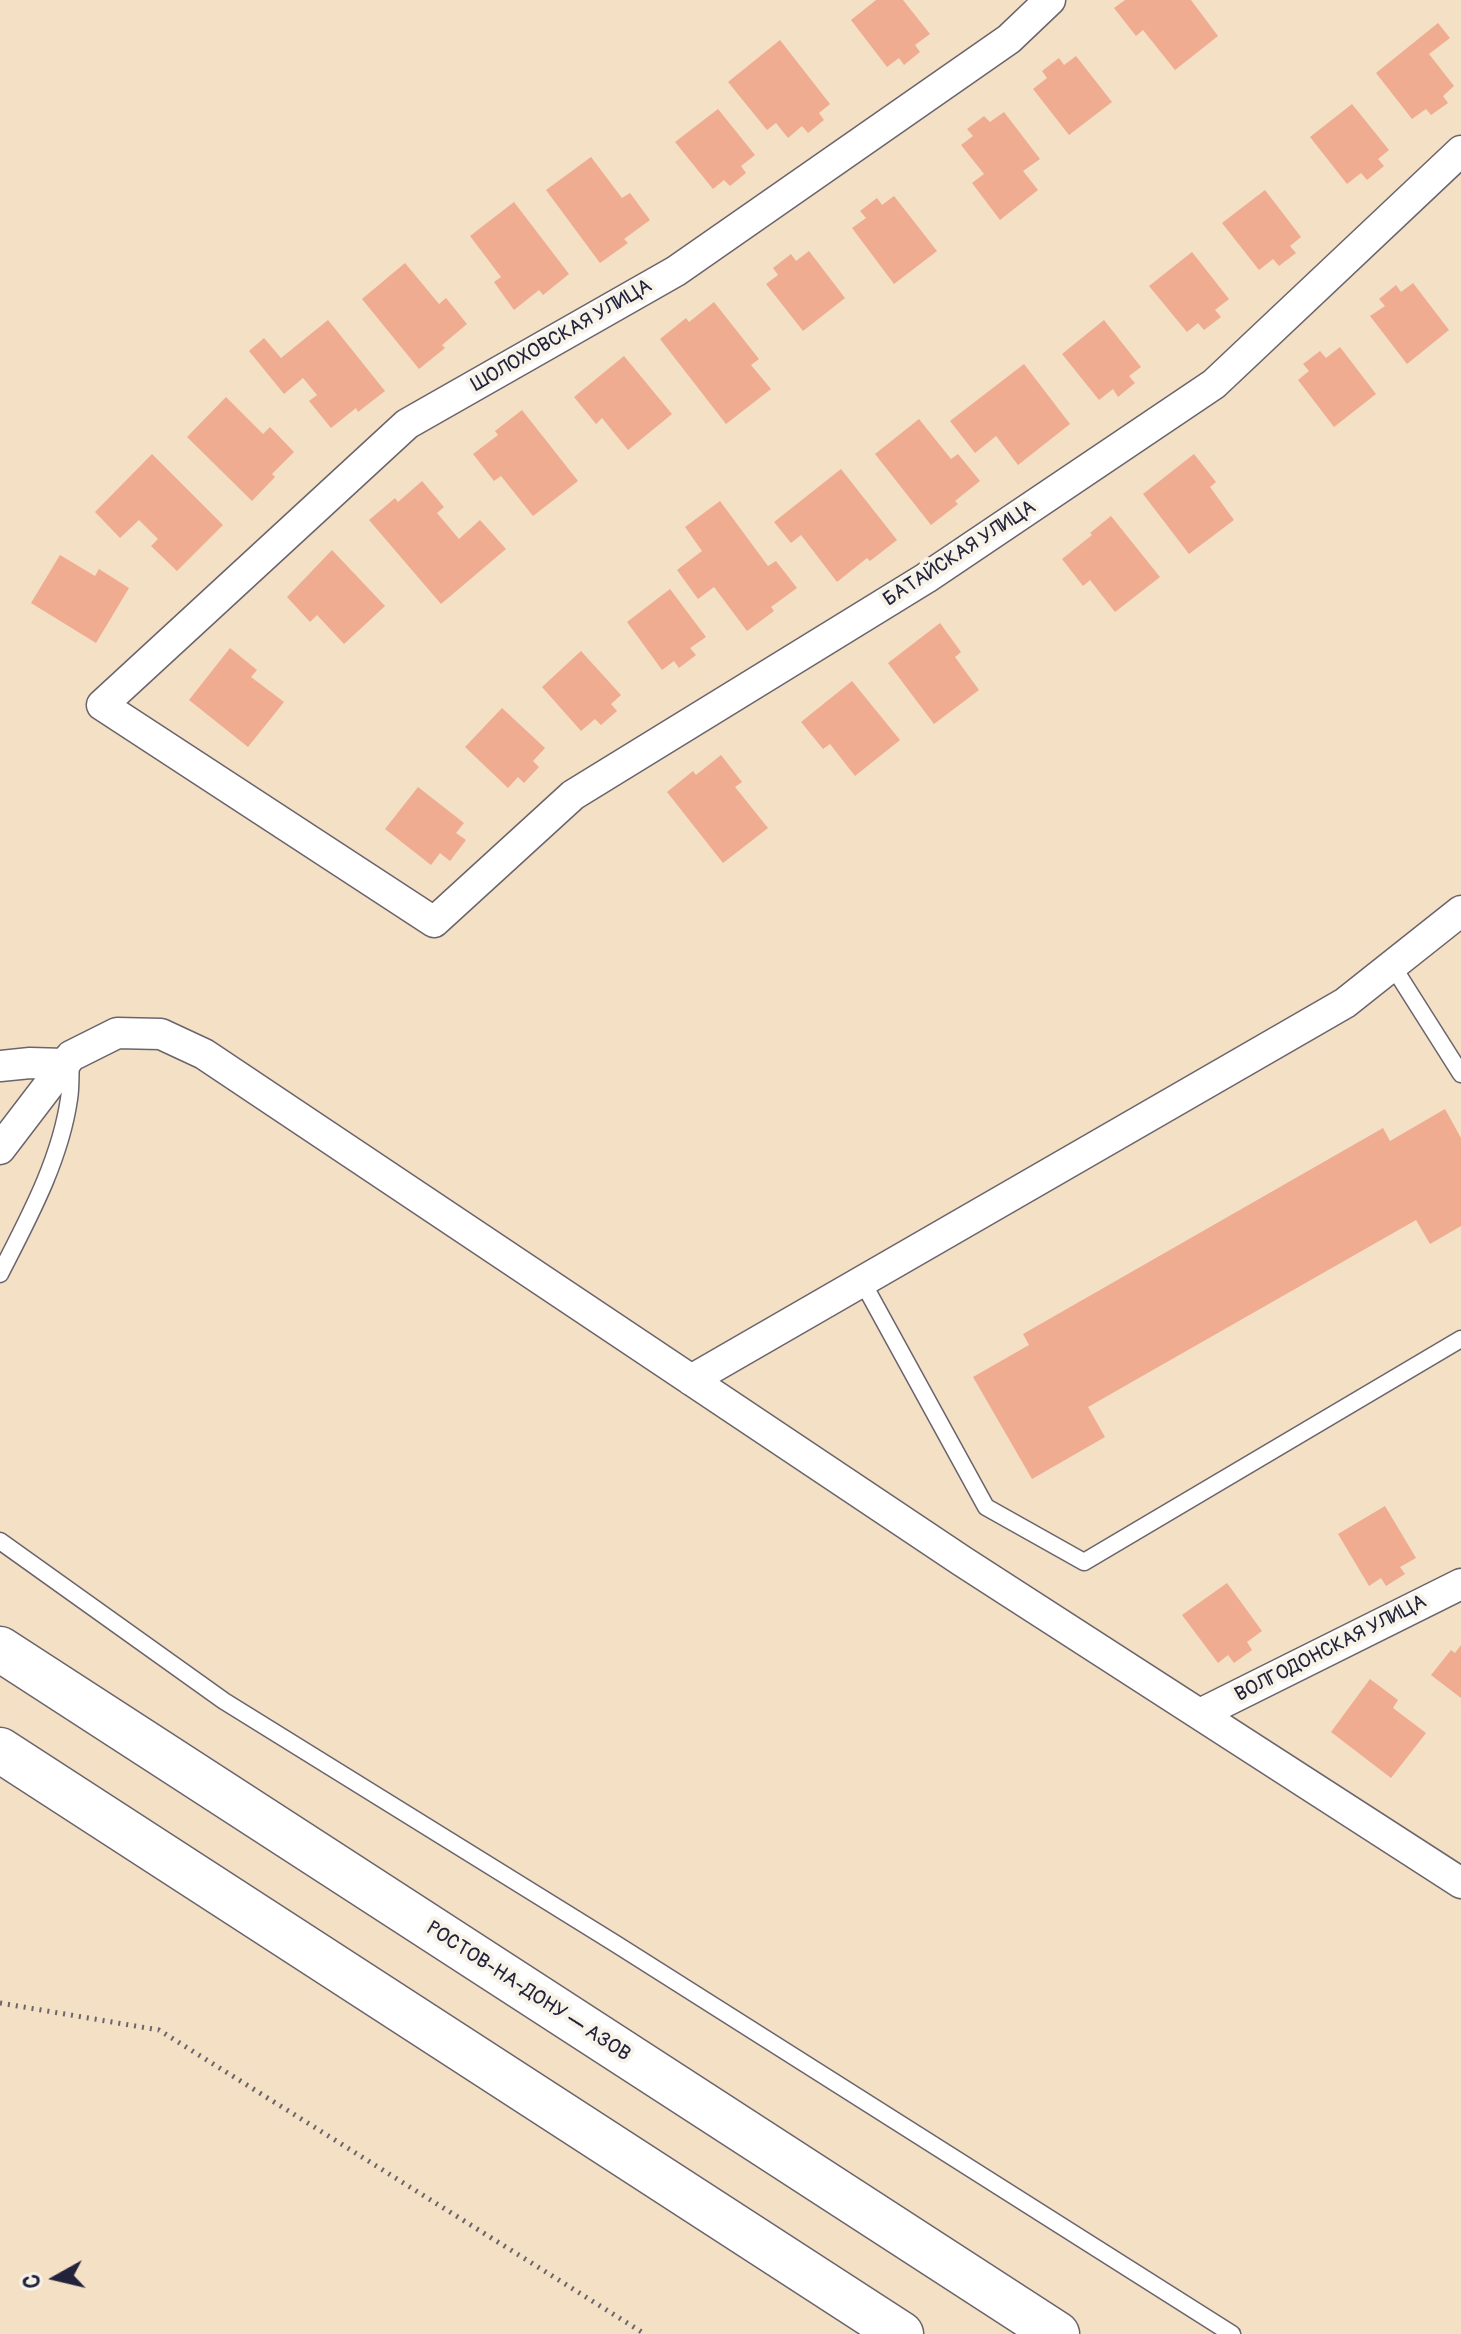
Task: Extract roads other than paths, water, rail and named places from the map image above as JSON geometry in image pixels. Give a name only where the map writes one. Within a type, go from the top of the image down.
[{"type":"main road","name":"РОСТОВ-НА-ДОНУ — АЗОВ","points":[[0,1649],[1057,2334]]},
{"type":"main road","points":[[0,1750],[901,2334]]},
{"type":"street","name":"ШОЛОХОВСКАЯ УЛИЦА","points":[[434,922],[102,705],[407,424],[676,271],[1009,39],[1050,0]]},
{"type":"street","name":"БАТАЙСКАЯ УЛИЦА","points":[[434,922],[573,795],[926,578],[1214,384],[1461,151]]},
{"type":"street","points":[[691,1380],[1345,1003],[1461,911]]},
{"type":"street","points":[[0,1149],[68,1060],[117,1033],[161,1034],[204,1054],[962,1561],[1461,1883]]},
{"type":"street","points":[[0,1066],[68,1060]]},
{"type":"street","name":"ВОЛГОДОНСКАЯ УЛИЦА","points":[[1200,1714],[1461,1584]]},
{"type":"lane","points":[[1392,965],[1461,1074]]},
{"type":"lane","points":[[0,1274],[38,1199],[59,1141],[69,1099],[68,1060]]},
{"type":"lane","points":[[862,1281],[986,1507],[1084,1562],[1461,1339]]},
{"type":"lane","points":[[0,1541],[224,1701],[616,1944],[1232,2334]]}]
